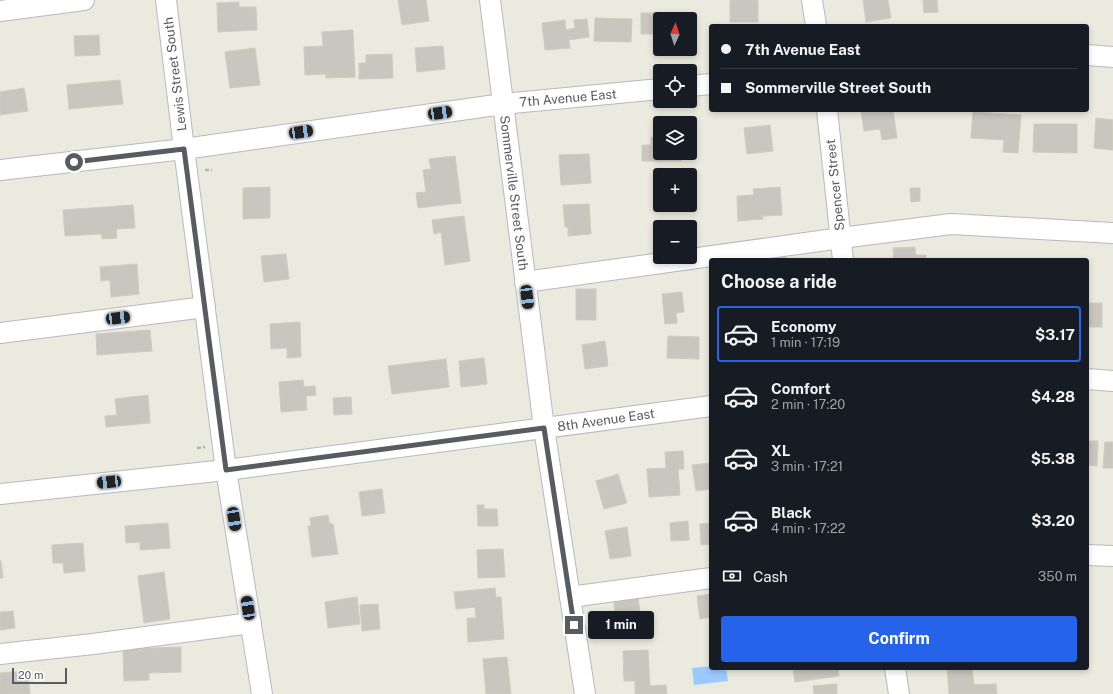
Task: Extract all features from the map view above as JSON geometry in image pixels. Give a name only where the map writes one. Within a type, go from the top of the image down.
[{"type":"street","points":[[0,11],[84,0]]},
{"type":"street","name":"Lewis Street South","points":[[166,0],[226,470],[262,694]]},
{"type":"street","name":"Sommerville Street South","points":[[490,0],[544,428],[585,694]]},
{"type":"street","points":[[812,0],[816,24]]},
{"type":"street","points":[[1089,55],[1113,56]]},
{"type":"street","points":[[697,85],[709,84]]},
{"type":"street","name":"7th Avenue East","points":[[0,170],[184,149],[502,104],[653,90]]},
{"type":"street","name":"Spencer Street","points":[[827,112],[843,258]]},
{"type":"street","points":[[525,282],[951,224],[1113,233]]},
{"type":"street","points":[[0,333],[205,307]]},
{"type":"street","points":[[1089,379],[1113,381]]},
{"type":"street","name":"8th Avenue East","points":[[0,494],[226,470],[709,406]]},
{"type":"street","points":[[1089,555],[1113,556]]},
{"type":"street","points":[[570,597],[709,578]]},
{"type":"street","points":[[0,654],[93,644],[251,623]]},
{"type":"street","points":[[895,670],[899,694]]},
{"type":"water","points":[[709,666],[709,670],[726,670],[728,681],[694,685],[692,668]]},
{"type":"building","points":[[398,0],[426,0],[429,21],[402,25]]},
{"type":"building","points":[[730,0],[758,0],[758,22],[730,22]]},
{"type":"building","points":[[863,0],[888,0],[891,18],[866,22]]},
{"type":"building","points":[[923,0],[937,0],[938,12],[924,13]]},
{"type":"building","points":[[239,2],[239,7],[256,7],[257,30],[218,32],[217,3]]},
{"type":"building","points":[[641,13],[653,13],[653,34],[641,34]]},
{"type":"building","points":[[595,18],[632,19],[631,42],[594,41]]},
{"type":"building","points":[[587,19],[589,37],[569,40],[570,48],[545,50],[542,23],[565,20],[566,30],[575,28],[574,20]]},
{"type":"building","points":[[353,30],[355,77],[326,78],[326,74],[305,75],[304,47],[323,46],[322,32]]},
{"type":"building","points":[[99,35],[100,55],[75,56],[74,36]]},
{"type":"building","points":[[443,46],[445,69],[417,72],[415,48]]},
{"type":"building","points":[[255,48],[260,85],[230,88],[225,52]]},
{"type":"building","points":[[392,54],[393,78],[359,79],[359,63],[366,63],[366,55]]},
{"type":"building","points":[[120,80],[123,104],[69,109],[67,85]]},
{"type":"building","points":[[24,88],[28,111],[0,115],[0,92]]},
{"type":"building","points":[[861,112],[893,112],[897,138],[882,140],[880,129],[864,131]]},
{"type":"building","points":[[973,112],[1021,115],[1018,153],[1003,152],[1004,140],[971,138]]},
{"type":"building","points":[[1096,118],[1113,120],[1113,150],[1094,148]]},
{"type":"building","points":[[1034,124],[1077,124],[1077,153],[1033,152]]},
{"type":"building","points":[[770,125],[773,151],[747,154],[744,128]]},
{"type":"building","points":[[651,137],[653,137],[653,160],[681,161],[642,161],[642,145],[651,145]]},
{"type":"building","points":[[589,154],[591,183],[561,185],[559,155]]},
{"type":"building","points":[[455,156],[461,203],[418,208],[416,193],[426,192],[423,170],[431,169],[429,159]]},
{"type":"building","points":[[270,187],[270,218],[243,219],[243,188]]},
{"type":"building","points":[[780,187],[782,215],[763,216],[763,219],[738,221],[737,196],[754,195],[753,189]]},
{"type":"building","points":[[910,188],[920,188],[920,201],[911,202]]},
{"type":"building","points":[[589,204],[591,234],[568,236],[568,227],[565,227],[563,205]]},
{"type":"building","points":[[133,205],[135,228],[116,229],[117,238],[102,239],[101,234],[65,236],[63,210]]},
{"type":"building","points":[[464,216],[470,261],[445,265],[441,232],[434,234],[432,220]]},
{"type":"building","points":[[785,246],[786,258],[756,258],[755,249]]},
{"type":"building","points":[[915,247],[916,255],[926,255],[926,258],[894,258],[893,248]]},
{"type":"building","points":[[286,254],[289,279],[264,282],[261,256]]},
{"type":"building","points":[[137,264],[139,294],[111,297],[110,280],[101,281],[100,267]]},
{"type":"building","points":[[576,289],[596,289],[596,320],[576,320]]},
{"type":"building","points":[[682,292],[684,312],[676,313],[677,323],[665,324],[662,294]]},
{"type":"building","points":[[1089,303],[1102,303],[1102,327],[1089,327]]},
{"type":"building","points":[[300,322],[301,357],[287,358],[287,348],[271,349],[270,324]]},
{"type":"building","points":[[150,330],[152,351],[97,355],[96,334]]},
{"type":"building","points":[[668,336],[699,337],[699,359],[667,358]]},
{"type":"building","points":[[605,341],[608,366],[585,369],[582,345]]},
{"type":"building","points":[[484,358],[487,384],[461,387],[459,361]]},
{"type":"building","points":[[446,359],[449,387],[392,394],[388,366]]},
{"type":"building","points":[[303,380],[304,387],[315,386],[316,395],[306,396],[307,410],[281,412],[279,382]]},
{"type":"building","points":[[148,395],[150,423],[106,427],[105,416],[117,415],[115,399]]},
{"type":"building","points":[[351,397],[352,414],[334,415],[333,398]]},
{"type":"building","points":[[1089,441],[1098,441],[1097,466],[1089,465]]},
{"type":"building","points":[[1105,442],[1113,442],[1113,468],[1103,468]]},
{"type":"building","points":[[683,451],[684,469],[678,469],[680,495],[649,497],[647,469],[666,468],[665,452]]},
{"type":"building","points":[[709,463],[709,489],[696,491],[692,465]]},
{"type":"building","points":[[618,474],[627,503],[604,509],[596,481]]},
{"type":"building","points":[[382,489],[385,513],[362,516],[359,492]]},
{"type":"building","points":[[477,505],[484,505],[484,509],[497,509],[498,526],[478,526]]},
{"type":"building","points":[[328,515],[329,523],[333,524],[338,554],[312,557],[308,526],[311,526],[310,518]]},
{"type":"building","points":[[688,521],[689,540],[671,541],[670,523]]},
{"type":"building","points":[[168,523],[170,548],[140,550],[140,542],[126,543],[125,526]]},
{"type":"building","points":[[709,523],[709,544],[701,545],[700,524]]},
{"type":"building","points":[[627,527],[631,556],[610,559],[605,531]]},
{"type":"building","points":[[83,543],[85,571],[64,573],[63,563],[53,563],[52,545]]},
{"type":"building","points":[[503,549],[505,577],[478,578],[477,550]]},
{"type":"building","points":[[1,561],[3,578],[0,578]]},
{"type":"building","points":[[164,572],[170,619],[144,623],[138,576]]},
{"type":"building","points":[[649,580],[651,597],[638,598],[642,627],[617,630],[613,596]]},
{"type":"building","points":[[495,588],[496,597],[501,597],[504,639],[468,642],[467,618],[476,618],[475,607],[456,609],[454,592]]},
{"type":"building","points":[[709,594],[709,617],[700,619],[697,596]]},
{"type":"building","points":[[357,597],[360,624],[328,628],[325,602]]},
{"type":"building","points":[[378,604],[380,629],[362,631],[360,605]]},
{"type":"building","points":[[13,611],[15,628],[0,630],[0,612]]},
{"type":"building","points":[[181,647],[181,672],[149,673],[149,680],[124,681],[123,649]]},
{"type":"building","points":[[648,650],[650,686],[666,685],[667,694],[635,694],[635,681],[624,681],[623,651]]},
{"type":"building","points":[[507,657],[511,694],[486,694],[483,659]]},
{"type":"building","points":[[793,670],[838,670],[839,676],[795,682]]},
{"type":"building","points":[[947,670],[972,670],[974,685],[996,684],[997,694],[949,694]]},
{"type":"building","points":[[28,671],[30,694],[0,694],[0,673]]},
{"type":"building","points":[[837,684],[837,694],[814,694],[813,686]]},
{"type":"route","points":[[74,162],[184,149],[226,470],[544,428],[574,625]]}]
